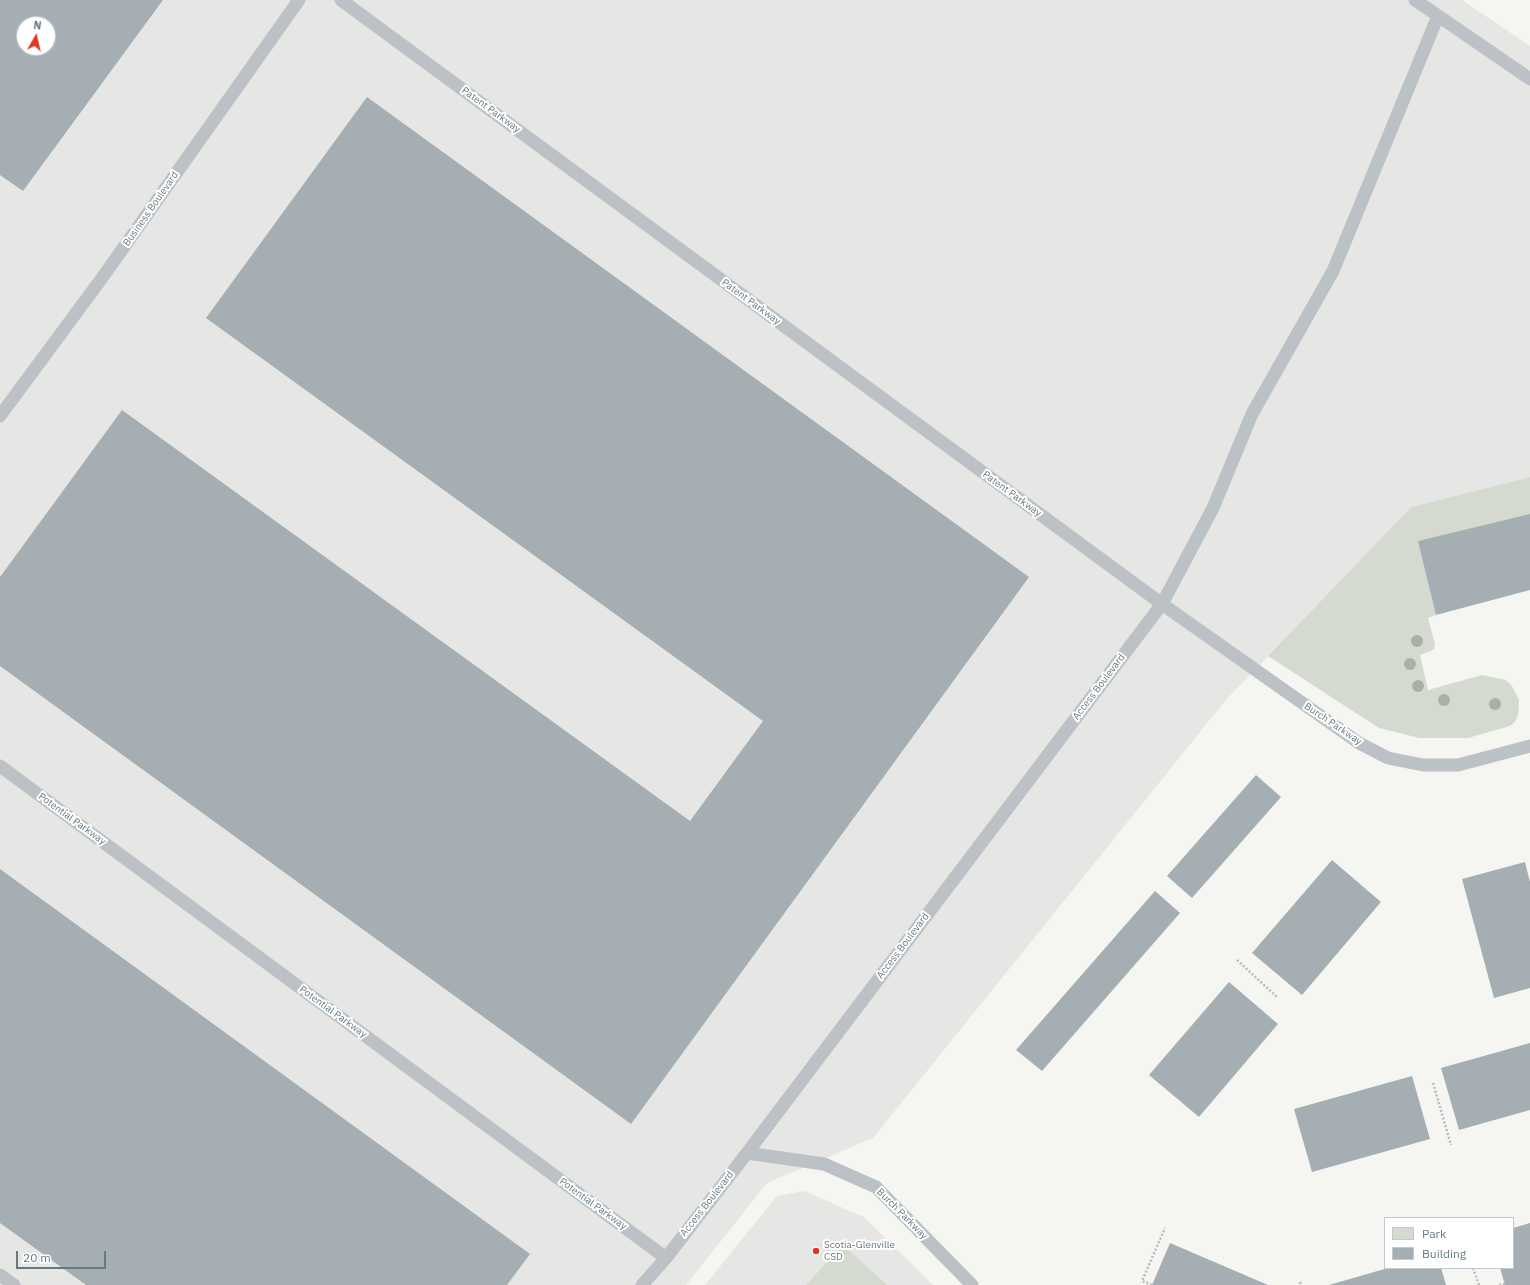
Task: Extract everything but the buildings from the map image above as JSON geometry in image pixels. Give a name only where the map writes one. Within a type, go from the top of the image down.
[{"type":"lane","name":"Business Boulevard","points":[[0,416],[102,278],[299,0]]},
{"type":"lane","name":"Patent Parkway","points":[[341,0],[1162,604]]},
{"type":"lane","points":[[1415,0],[1530,78]]},
{"type":"lane","name":"Access Boulevard","points":[[642,1285],[666,1258],[747,1153],[1162,604],[1213,508],[1252,414],[1333,271],[1438,16]]},
{"type":"lane","name":"Burch Parkway","points":[[1162,604],[1352,738],[1388,758],[1423,765],[1458,765],[1530,746]]},
{"type":"lane","name":"Potential Parkway","points":[[0,766],[666,1258]]},
{"type":"lane","name":"Burch Parkway","points":[[747,1153],[824,1164],[876,1187],[972,1285]]},
{"type":"lane","points":[[0,1275],[14,1285]]},
{"type":"path","points":[[1236,960],[1277,997]]},
{"type":"path","points":[[1433,1083],[1451,1145]]},
{"type":"path","points":[[1152,1285],[1142,1281],[1165,1228]]},
{"type":"path","points":[[1474,1269],[1479,1285]]},
{"type":"path","points":[[1499,1285],[1505,1284]]},
{"type":"shaded area","points":[[0,0],[1462,0],[1530,46],[1530,477],[1411,507],[1225,701],[873,1138],[767,1183],[686,1285],[0,1285]]},
{"type":"shaded area","name":"Scotia-Glenville CSD","points":[[804,1191],[864,1217],[933,1285],[705,1285],[777,1196]]},
{"type":"green space","points":[[1530,477],[1530,514],[1436,615],[1428,618],[1435,644],[1434,649],[1420,655],[1428,690],[1482,675],[1506,680],[1512,686],[1519,700],[1518,715],[1515,722],[1510,726],[1468,738],[1419,738],[1379,728],[1268,656],[1411,507]]},
{"type":"green space","points":[[843,1245],[887,1285],[806,1285]]},
{"type":"place","name":"Scotia-Glenville CSD","points":[[816,1251]]}]
